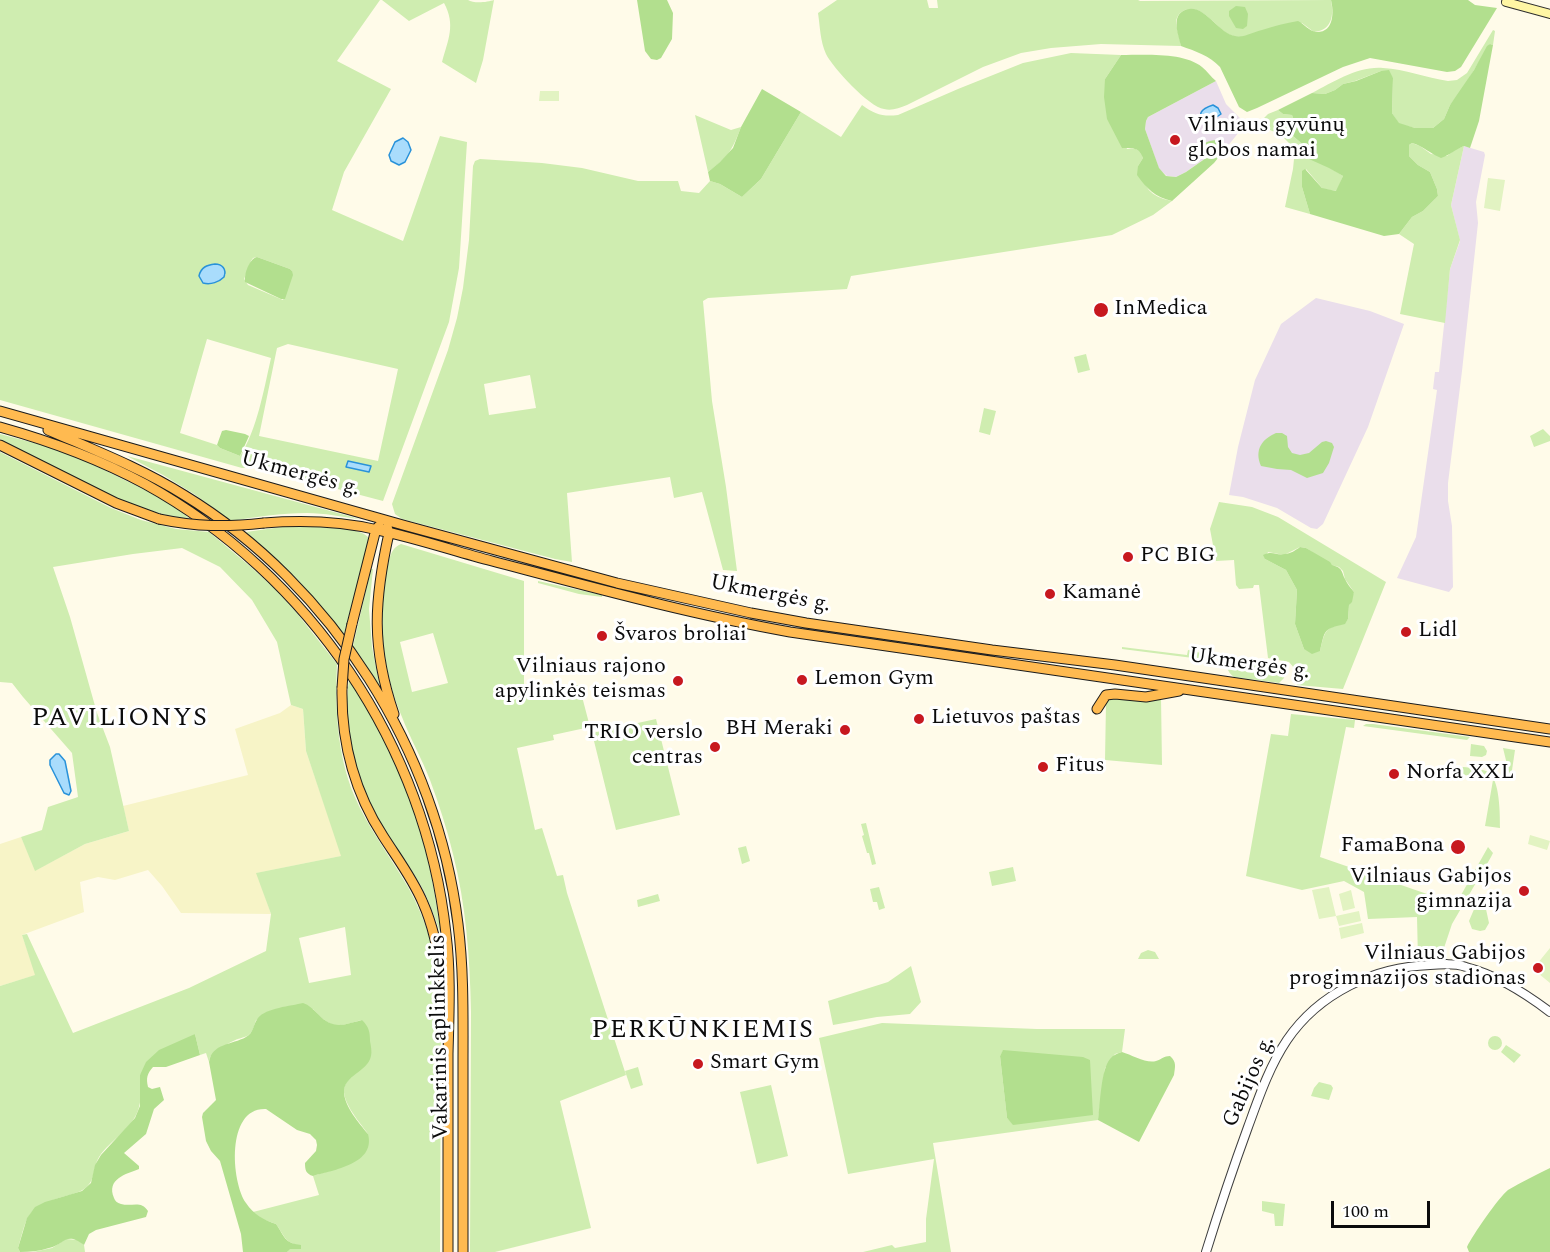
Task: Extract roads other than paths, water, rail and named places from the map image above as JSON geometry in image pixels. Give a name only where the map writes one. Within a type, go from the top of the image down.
[{"type":"highway","name":"Ukmergės g.","points":[[0,411],[616,583],[732,608],[825,626],[1550,729]]},
{"type":"highway","name":"Vakarinis aplinkkelis","points":[[12,415],[112,457],[161,481],[195,502],[240,535],[280,570],[320,613],[353,657],[401,733],[439,830],[458,922],[463,982],[463,1252]]},
{"type":"highway","name":"Vakarinis aplinkkelis","points":[[0,427],[94,459],[144,483],[220,533],[263,569],[331,645],[360,687],[377,717],[416,803],[434,863],[442,902],[449,964],[448,1252]]},
{"type":"highway","name":"Ukmergės g.","points":[[0,445],[108,500],[159,519],[185,524],[213,526],[301,521],[376,530],[622,596],[727,620],[822,637],[1550,742]]},
{"type":"highway","points":[[384,519],[376,530],[344,659],[343,729],[355,780],[371,817],[414,885],[430,921],[439,952],[448,1002]]},
{"type":"highway","points":[[384,519],[388,533],[379,583],[376,631],[383,679],[401,733]]},
{"type":"highway","points":[[727,620],[732,608]]},
{"type":"highway","points":[[1094,663],[1097,676]]},
{"type":"highway","points":[[1097,709],[1106,695],[1146,697],[1191,689]]},
{"type":"main road","points":[[1506,2],[1550,14]]},
{"type":"street","name":"Gabijos g.","points":[[1206,1252],[1267,1075],[1293,1032],[1313,1010],[1330,997],[1359,981],[1390,969],[1425,965],[1458,965],[1503,981],[1528,995],[1550,1012]]},
{"type":"water","points":[[1213,105],[1221,114],[1205,125],[1200,115],[1201,112]]},
{"type":"water","points":[[403,138],[408,142],[411,150],[405,162],[399,165],[391,161],[389,155],[395,142]]},
{"type":"water","points":[[215,264],[223,268],[224,277],[215,283],[203,283],[199,276],[201,270]]},
{"type":"water","points":[[348,461],[371,466],[369,472],[346,467]]},
{"type":"water","points":[[59,754],[65,761],[71,791],[69,795],[64,793],[50,765],[50,760]]},
{"type":"place","name":"Vilniaus gyvūnų globos namai","points":[[1175,140]]},
{"type":"place","name":"InMedica","points":[[1101,310]]},
{"type":"place","name":"PC BIG","points":[[1128,557]]},
{"type":"place","name":"Kamanė","points":[[1050,594]]},
{"type":"place","name":"Lidl","points":[[1406,632]]},
{"type":"place","name":"Švaros broliai","points":[[602,636]]},
{"type":"place","name":"Lemon Gym","points":[[802,680]]},
{"type":"place","name":"Vilniaus rajono apylinkės teismas","points":[[678,681]]},
{"type":"place","name":"Lietuvos paštas","points":[[919,719]]},
{"type":"place","name":"BH Meraki","points":[[845,730]]},
{"type":"place","name":"TRIO verslo centras","points":[[715,747]]},
{"type":"place","name":"Fitus","points":[[1043,767]]},
{"type":"place","name":"Norfa XXL","points":[[1394,774]]},
{"type":"place","name":"FamaBona","points":[[1458,847]]},
{"type":"place","name":"Vilniaus Gabijos gimnazija","points":[[1524,891]]},
{"type":"place","name":"Vilniaus Gabijos progimnazijos stadionas","points":[[1538,968]]},
{"type":"place","name":"Smart Gym","points":[[698,1064]]},
{"type":"district","name":"PAVILIONYS","points":[[120,720]]},
{"type":"district","name":"PERKŪNKIEMIS","points":[[703,1032]]}]
